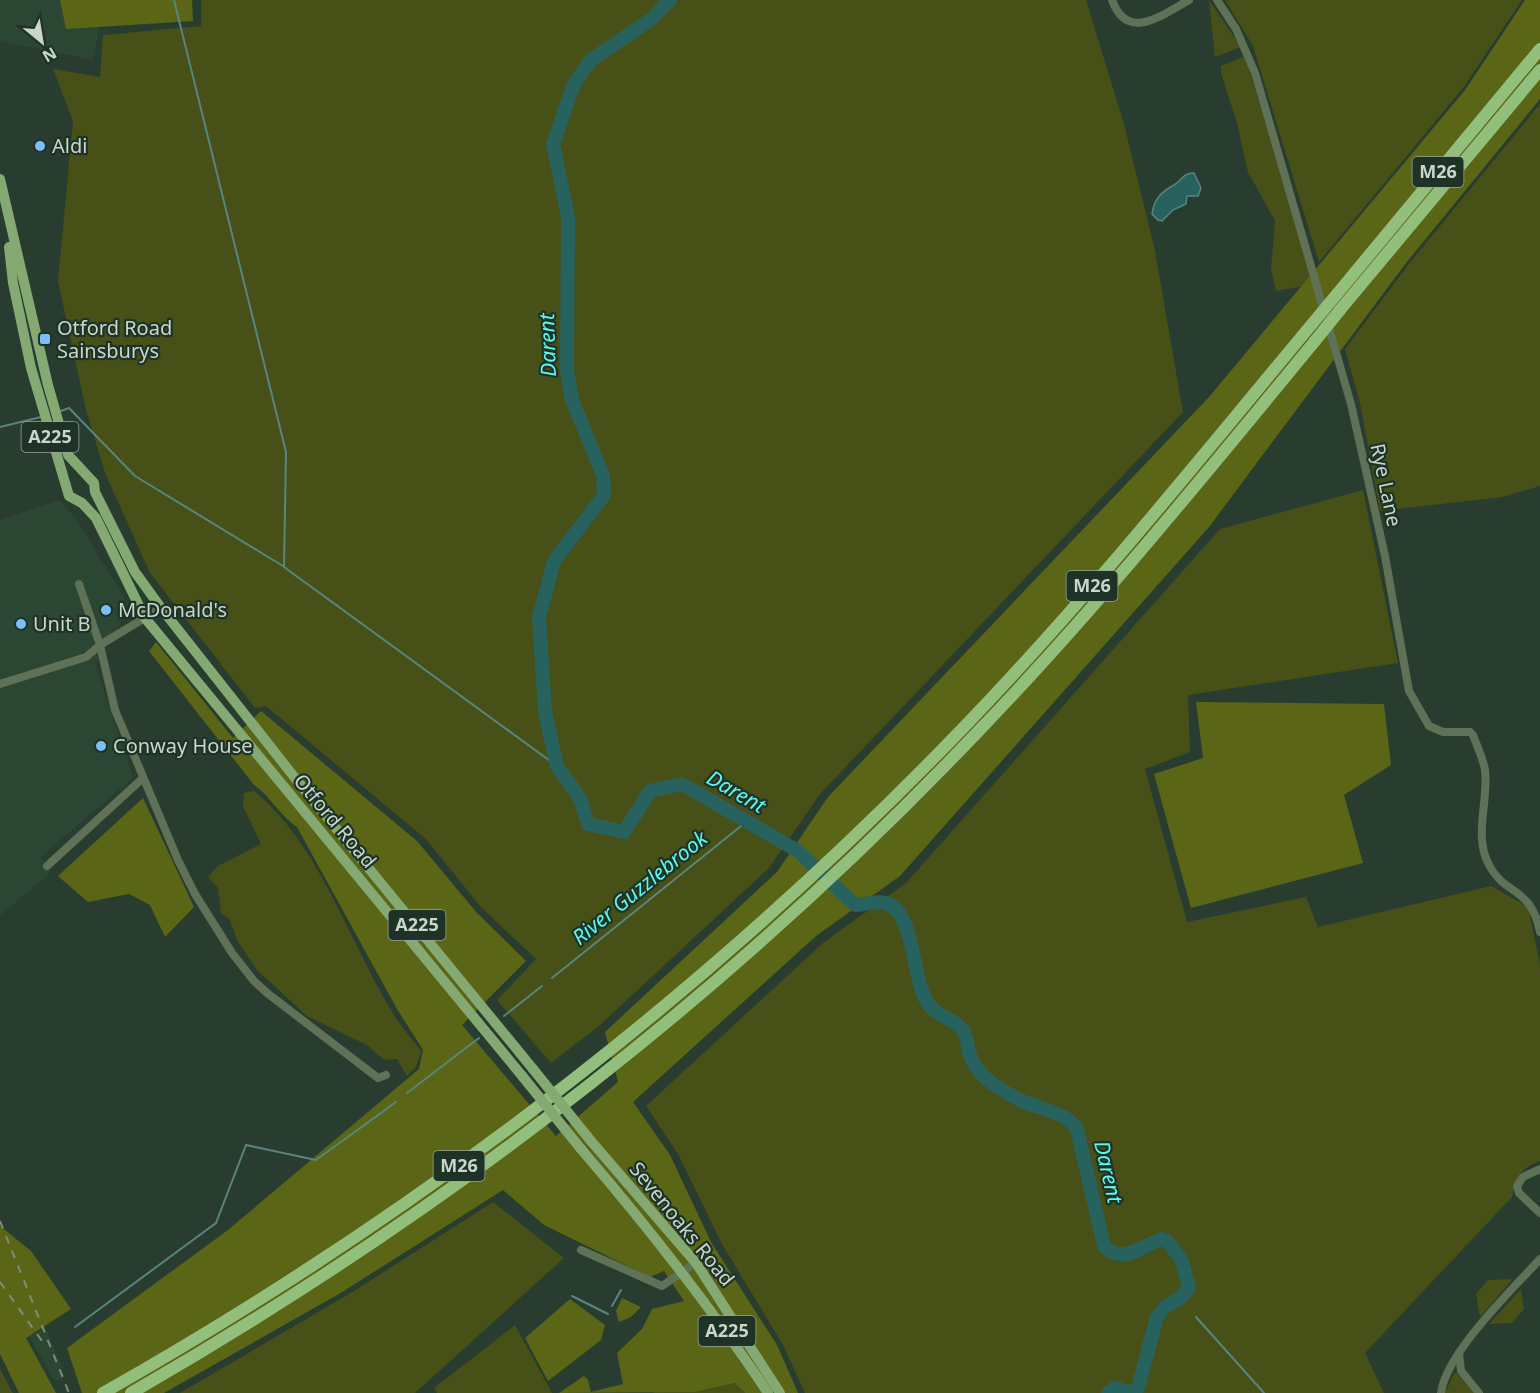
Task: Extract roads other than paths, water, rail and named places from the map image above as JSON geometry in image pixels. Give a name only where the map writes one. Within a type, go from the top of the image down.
[{"type":"highway","name":"M26","points":[[103,1393],[289,1282],[458,1167],[608,1053],[787,900],[857,835],[975,716],[1076,605],[1540,50]]},
{"type":"highway","name":"M26","points":[[130,1393],[298,1292],[464,1179],[639,1046],[796,909],[866,844],[968,743],[1068,634],[1540,70]]},
{"type":"main road","name":"Otford Road","points":[[0,179],[13,283],[29,358],[54,451],[73,500],[82,503],[96,518],[146,618],[581,1149]]},
{"type":"main road","name":"Otford Road","points":[[2,198],[48,385],[68,455],[94,483],[95,492],[135,572],[299,783],[591,1141]]},
{"type":"main road","name":"A225","points":[[67,488],[73,477],[87,475]]},
{"type":"main road","points":[[82,503],[88,501],[95,492]]},
{"type":"main road","name":"Sevenoaks Road","points":[[591,1141],[696,1263],[780,1393]]},
{"type":"main road","name":"Sevenoaks Road","points":[[581,1149],[728,1332],[768,1393]]},
{"type":"street","points":[[1112,0],[1120,18],[1130,24],[1149,20],[1189,0]]},
{"type":"street","name":"Rye Lane","points":[[1217,0],[1236,29],[1255,74],[1351,405],[1387,567],[1408,691],[1429,726],[1443,732],[1470,732],[1473,735],[1485,769],[1482,827],[1488,864],[1496,876],[1526,899],[1535,912],[1540,932]]},
{"type":"street","points":[[79,584],[100,645],[115,710],[195,894],[232,953],[254,981],[309,1027],[339,1045],[378,1078],[386,1075]]},
{"type":"street","points":[[0,684],[87,657],[100,645],[161,608]]},
{"type":"street","points":[[48,866],[143,778]]},
{"type":"street","points":[[1540,1169],[1523,1177],[1517,1186],[1519,1193],[1540,1213]]},
{"type":"street","points":[[581,1250],[662,1286],[696,1263]]},
{"type":"street","points":[[1440,1393],[1445,1375],[1459,1353],[1540,1259]]},
{"type":"street","points":[[1459,1353],[1461,1371],[1479,1393]]},
{"type":"water","points":[[1194,173],[1201,188],[1198,196],[1187,196],[1186,204],[1173,210],[1162,221],[1158,220],[1152,214],[1159,196],[1185,175]]},
{"type":"waterway","points":[[174,0],[286,452],[284,567],[557,766]]},
{"type":"waterway","name":"Darent","points":[[670,0],[653,18],[591,60],[574,84],[553,144],[568,217],[567,370],[572,400],[603,475],[604,495],[554,561],[539,617],[545,712],[557,766],[580,798],[588,824],[624,832],[650,791],[682,784],[798,851],[855,905],[882,902],[896,909],[908,933],[923,994],[933,1009],[962,1029],[973,1063],[978,1070],[1005,1092],[1066,1118],[1077,1129],[1104,1246],[1111,1252],[1126,1254],[1162,1239],[1168,1242],[1181,1259],[1189,1287],[1183,1296],[1165,1307],[1157,1317],[1138,1388],[1131,1393],[1115,1388],[1108,1393]]},
{"type":"waterway","points":[[58,412],[69,408],[135,476],[283,566]]},
{"type":"waterway","points":[[0,427],[41,417]]},
{"type":"waterway","name":"River Guzzlebrook","points":[[552,978],[746,822]]},
{"type":"waterway","name":"River Guzzlebrook","points":[[504,1016],[542,986]]},
{"type":"waterway","name":"River Guzzlebrook","points":[[407,1093],[479,1038]]},
{"type":"waterway","name":"River Guzzlebrook","points":[[75,1327],[216,1223],[246,1145],[316,1160],[396,1102]]},
{"type":"waterway","points":[[612,1306],[621,1290]]},
{"type":"waterway","points":[[572,1296],[608,1314]]},
{"type":"waterway","points":[[1196,1317],[1264,1393]]},
{"type":"railway","points":[[0,1221],[69,1393]]},
{"type":"railway","points":[[0,1282],[42,1341]]},
{"type":"place","name":"Aldi","points":[[40,146]]},
{"type":"place","name":"Otford Road Sainsburys","points":[[45,339]]},
{"type":"place","name":"McDonald's","points":[[106,610]]},
{"type":"place","name":"Unit B","points":[[21,624]]},
{"type":"place","name":"Conway House","points":[[101,746]]}]
